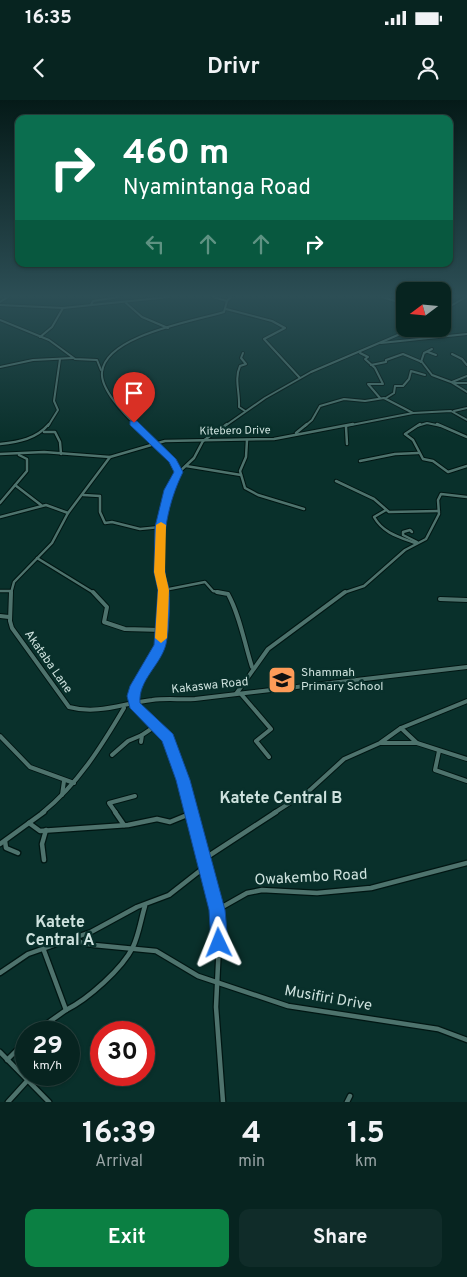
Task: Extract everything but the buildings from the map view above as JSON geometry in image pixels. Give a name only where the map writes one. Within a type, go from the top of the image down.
[{"type":"street","points":[[55,344],[73,358]]},
{"type":"street","points":[[102,370],[108,359],[125,344]]},
{"type":"street","points":[[268,344],[300,378]]},
{"type":"street","points":[[223,1102],[216,982],[219,943],[217,910],[192,813],[168,738],[134,704],[133,696],[136,686],[160,645],[164,590],[159,572],[160,527],[169,490],[178,472],[194,458],[203,441],[245,411],[300,378],[376,344]]},
{"type":"street","points":[[421,362],[427,351],[432,349]]},
{"type":"street","points":[[427,351],[436,356]]},
{"type":"street","points":[[359,352],[368,357],[365,359],[371,364],[384,384],[368,384],[380,398]]},
{"type":"street","points":[[243,353],[241,358],[246,364],[240,366],[236,375],[240,395],[238,407],[245,411]]},
{"type":"street","points":[[371,364],[386,362],[386,360],[403,354],[421,362],[432,375],[452,383],[467,392]]},
{"type":"street","points":[[452,354],[467,364]]},
{"type":"street","points":[[0,367],[33,360],[73,358],[97,360],[110,394],[134,423],[173,461],[178,472]]},
{"type":"street","points":[[44,432],[58,410],[54,401],[60,359]]},
{"type":"street","points":[[386,398],[386,396],[394,393],[395,386],[403,386],[407,382],[411,371],[425,375]]},
{"type":"street","points":[[452,383],[467,376]]},
{"type":"street","points":[[452,383],[467,383]]},
{"type":"street","points":[[294,435],[308,424],[322,405],[347,399],[386,398],[413,413]]},
{"type":"street","name":"Kitebero Drive","points":[[0,454],[61,454],[110,457],[165,441],[274,439],[413,413],[451,411],[467,408]]},
{"type":"street","points":[[451,411],[467,420]]},
{"type":"street","points":[[467,437],[438,424],[428,422],[417,424],[405,434],[414,440],[418,453],[424,459],[433,461],[448,472],[467,466]]},
{"type":"street","points":[[346,427],[347,444]]},
{"type":"street","points":[[0,444],[28,438],[44,432],[54,432],[60,442],[61,454]]},
{"type":"street","points":[[247,440],[246,457],[241,475],[245,488],[304,509]]},
{"type":"street","points":[[0,503],[12,493],[15,485],[28,467],[27,459],[17,453]]},
{"type":"street","points":[[360,461],[395,454],[418,453]]},
{"type":"street","points":[[0,591],[10,591],[19,575],[52,543],[68,513],[110,457]]},
{"type":"street","points":[[186,466],[241,475]]},
{"type":"street","points":[[336,481],[374,499],[386,510]]},
{"type":"street","points":[[15,485],[36,499],[41,505]]},
{"type":"street","points":[[236,694],[252,668],[275,643],[346,591],[361,587],[373,580],[394,558],[416,543],[426,539],[439,511],[438,500],[441,494],[467,497]]},
{"type":"street","points":[[82,495],[100,496],[100,512],[105,523],[112,522],[140,529],[160,527]]},
{"type":"street","points":[[0,517],[41,505],[50,505],[68,513]]},
{"type":"street","points":[[416,543],[388,533],[374,517],[386,510],[439,511]]},
{"type":"street","points":[[412,532],[410,530],[403,532],[403,535],[416,543]]},
{"type":"street","points":[[37,558],[71,577],[105,603],[108,610],[104,622],[107,624],[124,629],[162,630]]},
{"type":"street","points":[[164,590],[204,582],[213,591],[228,594],[238,612],[240,629],[252,668]]},
{"type":"street","name":"Akataba Lane","points":[[10,591],[12,628],[69,707],[89,711],[125,707],[134,704]]},
{"type":"street","points":[[440,599],[467,600]]},
{"type":"street","points":[[0,616],[10,618]]},
{"type":"street","name":"Kakaswa Road","points":[[134,704],[155,700],[195,699],[467,667]]},
{"type":"street","points":[[241,693],[271,729],[256,741],[269,757]]},
{"type":"street","points":[[204,859],[310,790],[344,759],[380,743],[401,728],[466,702]]},
{"type":"street","points":[[0,844],[62,796],[74,783],[110,734],[125,707]]},
{"type":"street","points":[[112,755],[128,741],[142,735],[157,725]]},
{"type":"street","points":[[401,728],[417,743]]},
{"type":"street","points":[[141,742],[142,735]]},
{"type":"street","points":[[0,736],[30,766],[64,781],[74,783]]},
{"type":"street","points":[[380,743],[417,743],[467,759]]},
{"type":"street","points":[[439,751],[434,770],[467,780]]},
{"type":"street","points":[[62,796],[64,781]]},
{"type":"street","points":[[124,825],[109,802],[135,796]]},
{"type":"street","points":[[29,823],[40,831],[62,826],[132,826],[157,819],[160,822],[172,823],[192,813]]},
{"type":"street","points":[[44,860],[42,844],[46,830]]},
{"type":"street","points":[[5,840],[6,848],[18,853]]},
{"type":"street","name":"Owakembo Road","points":[[217,910],[247,893],[262,890],[317,893],[371,888],[467,863]]},
{"type":"street","points":[[0,973],[15,962],[43,948],[75,938],[169,895],[206,866]]},
{"type":"street","points":[[50,1021],[66,1010],[81,1003],[123,962],[133,947],[145,905]]},
{"type":"street","name":"Musifiri Drive","points":[[75,938],[82,943],[94,945],[133,947],[156,951],[198,976],[288,1006],[438,1029],[467,1040]]},
{"type":"street","points":[[43,948],[66,1010]]},
{"type":"street","points":[[0,1052],[15,1068]]},
{"type":"street","points":[[7,1060],[15,1052]]},
{"type":"street","points":[[8,1102],[22,1086]]},
{"type":"street","points":[[32,1086],[48,1102]]},
{"type":"street","points":[[348,1102],[350,1096]]},
{"type":"slow traffic","points":[[161,525],[159,572],[164,590],[161,638]]},
{"type":"place","name":"Shammah Primary School","points":[[282,680]]},
{"type":"district","name":"Katete Central B","points":[[281,799]]},
{"type":"district","name":"Katete Central A","points":[[60,932]]},
{"type":"route","points":[[134,423],[173,461],[178,472],[169,490],[160,527],[159,572],[164,590],[160,645],[152,662],[136,686],[133,696],[134,704],[162,729],[168,738],[183,780],[217,910],[219,943]]}]
